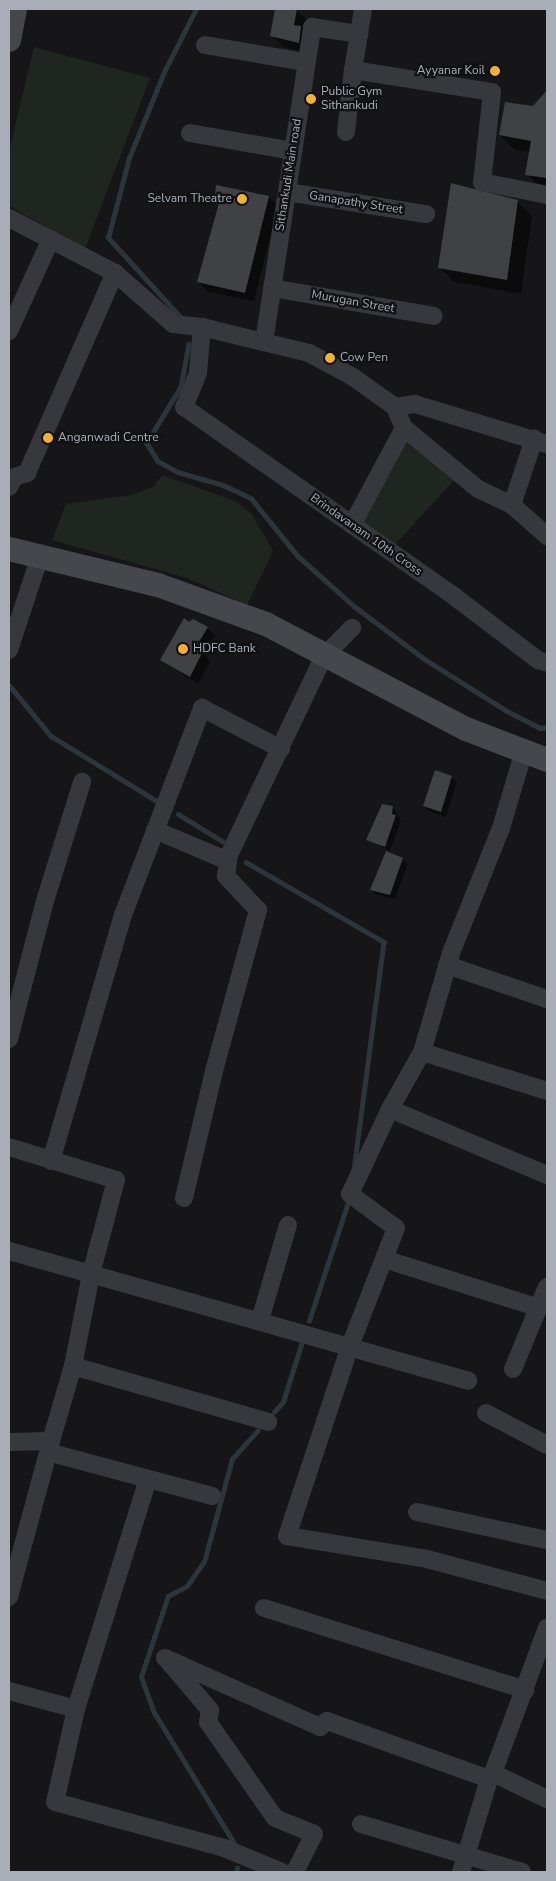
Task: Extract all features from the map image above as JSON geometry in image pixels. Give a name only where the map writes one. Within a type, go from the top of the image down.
[{"type":"street","points":[[9,40],[15,9]]},
{"type":"street","points":[[346,132],[353,70],[363,9]]},
{"type":"street","name":"Sithankudi Main road","points":[[264,342],[312,27],[359,34]]},
{"type":"street","points":[[205,45],[306,62]]},
{"type":"street","points":[[353,70],[492,92],[482,182],[547,195]]},
{"type":"street","points":[[190,133],[293,151]]},
{"type":"street","name":"Ganapathy Street","points":[[287,192],[426,214]]},
{"type":"street","points":[[9,218],[115,274],[173,324],[202,327],[309,353],[353,377],[395,407],[404,428],[478,489],[512,505],[547,536]]},
{"type":"street","points":[[9,331],[51,239]]},
{"type":"street","points":[[9,487],[14,476],[27,473],[115,274]]},
{"type":"street","name":"Murugan Street","points":[[272,288],[434,316]]},
{"type":"street","name":"Brindavanam 10th Cross","points":[[202,327],[198,373],[184,407],[352,525],[538,660],[547,663]]},
{"type":"street","points":[[395,407],[415,404],[541,442],[512,505]]},
{"type":"street","points":[[352,525],[404,428]]},
{"type":"street","points":[[9,549],[158,585],[266,624],[324,656],[466,728],[547,760]]},
{"type":"street","points":[[9,646],[40,556]]},
{"type":"street","points":[[184,1198],[214,1071],[258,910],[226,876],[228,860],[324,656],[352,628]]},
{"type":"street","points":[[51,1161],[123,915],[202,708],[280,749]]},
{"type":"street","points":[[524,751],[501,828],[447,965],[422,1052],[390,1109],[350,1194],[396,1228],[350,1346],[287,1536],[427,1559],[547,1591]]},
{"type":"street","points":[[9,1039],[45,901],[82,782]]},
{"type":"street","points":[[155,830],[228,860]]},
{"type":"street","points":[[447,965],[547,999]]},
{"type":"street","points":[[422,1052],[547,1091]]},
{"type":"street","points":[[390,1109],[547,1175]]},
{"type":"street","points":[[9,1147],[116,1180],[91,1274],[73,1366],[49,1446],[16,1544],[9,1597]]},
{"type":"street","points":[[260,1320],[288,1225]]},
{"type":"street","points":[[9,1251],[260,1320],[468,1381]]},
{"type":"street","points":[[384,1259],[539,1308]]},
{"type":"street","points":[[512,1369],[547,1287]]},
{"type":"street","points":[[73,1366],[268,1422]]},
{"type":"street","points":[[486,1414],[547,1445]]},
{"type":"street","points":[[9,1442],[49,1446],[148,1479],[212,1496]]},
{"type":"street","points":[[148,1479],[76,1709],[56,1802],[224,1848],[282,1872]]},
{"type":"street","points":[[417,1512],[547,1540]]},
{"type":"street","points":[[264,1608],[525,1690]]},
{"type":"street","points":[[461,1872],[491,1776],[547,1628]]},
{"type":"street","points":[[294,1872],[314,1834],[275,1818],[208,1722],[210,1710],[165,1658],[320,1727],[327,1721],[491,1776],[547,1799]]},
{"type":"street","points":[[9,1690],[76,1709]]},
{"type":"street","points":[[361,1824],[467,1854],[522,1872]]},
{"type":"shaded area","points":[[34,47],[150,78],[85,249],[9,206],[9,151]]},
{"type":"shaded area","points":[[406,440],[456,478],[393,547],[361,522]]},
{"type":"shaded area","points":[[162,475],[235,501],[252,514],[273,551],[247,605],[187,578],[52,540],[66,504],[131,495],[153,487]]},
{"type":"building","points":[[275,9],[297,9],[294,25],[301,26],[299,43],[270,36]]},
{"type":"building","points":[[547,90],[547,178],[525,175],[531,141],[499,135],[505,102],[533,106]]},
{"type":"building","points":[[451,183],[518,200],[507,280],[438,268]]},
{"type":"building","points":[[216,185],[269,196],[245,293],[197,282],[219,203],[214,202]]},
{"type":"building","name":"HDFC Bank","points":[[184,618],[189,622],[193,619],[208,627],[197,645],[202,653],[190,677],[160,660]]},
{"type":"building","points":[[435,770],[452,776],[441,812],[423,806]]},
{"type":"building","points":[[382,804],[393,806],[392,814],[396,815],[385,847],[366,840]]},
{"type":"building","points":[[386,851],[403,858],[390,895],[370,890]]},
{"type":"waterway","points":[[182,319],[108,238],[129,158],[165,70],[196,9]]},
{"type":"waterway","points":[[189,344],[181,387],[147,443],[158,461],[178,472],[223,485],[251,498],[298,556],[354,606],[426,660],[507,711],[540,728],[547,727]]},
{"type":"waterway","points":[[10,686],[51,736],[157,801]]},
{"type":"waterway","points":[[178,814],[222,841]]},
{"type":"waterway","points":[[246,862],[384,942],[354,1169]]},
{"type":"waterway","points":[[309,1321],[349,1199]]},
{"type":"waterway","points":[[274,1412],[283,1402],[301,1345]]},
{"type":"waterway","points":[[235,1845],[154,1713],[141,1677],[168,1596],[187,1586],[204,1562],[232,1459],[257,1431]]},
{"type":"waterway","points":[[236,1872],[237,1868]]},
{"type":"place","name":"Ayyanar Koil","points":[[495,71]]},
{"type":"place","name":"Public Gym Sithankudi","points":[[311,99]]},
{"type":"place","name":"Selvam Theatre","points":[[242,199]]},
{"type":"place","name":"Cow Pen","points":[[330,358]]},
{"type":"place","name":"Anganwadi Centre","points":[[48,438]]},
{"type":"place","name":"HDFC Bank","points":[[183,649]]}]
